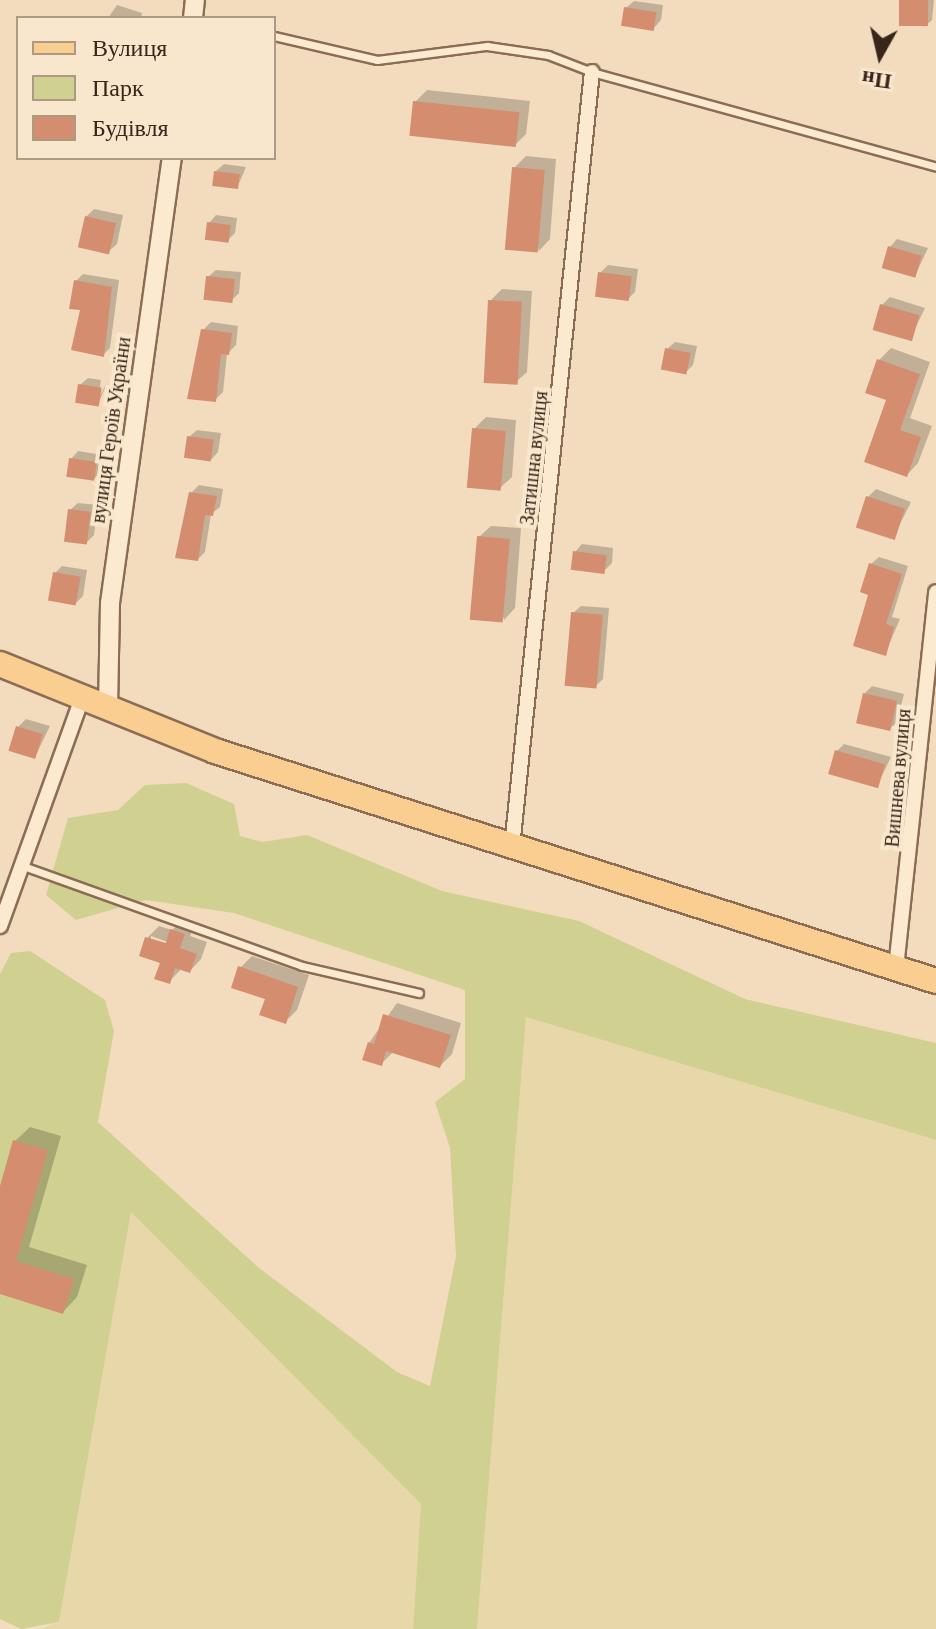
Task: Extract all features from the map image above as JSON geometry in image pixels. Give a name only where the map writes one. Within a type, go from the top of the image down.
[{"type":"main road","points":[[0,664],[215,751],[936,981]]},
{"type":"street","name":"Затишна вулиця","points":[[512,847],[592,72]]},
{"type":"street","name":"вулиця Героїв України","points":[[108,708],[110,603],[172,160]]},
{"type":"street","name":"Вишнева вулиця","points":[[896,968],[936,592]]},
{"type":"street","points":[[0,926],[82,698]]},
{"type":"lane","points":[[276,36],[377,60],[487,46],[548,55],[592,72],[936,167]]},
{"type":"lane","points":[[23,866],[302,966],[419,993]]},
{"type":"shaded area","points":[[526,1017],[936,1140],[936,1629],[477,1629]]},
{"type":"shaded area","points":[[131,1212],[421,1504],[413,1629],[41,1629],[59,1622]]},
{"type":"green space","points":[[186,783],[234,804],[240,836],[263,842],[307,835],[442,891],[579,921],[745,999],[936,1043],[936,1140],[526,1017],[477,1629],[413,1629],[421,1504],[131,1212],[59,1622],[21,1629],[0,1619],[0,974],[11,953],[30,951],[105,1000],[114,1031],[98,1122],[259,1268],[397,1372],[430,1386],[456,1256],[450,1148],[435,1102],[465,1079],[465,990],[234,913],[146,900],[76,920],[46,895],[68,818],[118,810],[145,785]]},
{"type":"building","points":[[899,0],[928,0],[928,26],[899,26]]},
{"type":"building","points":[[624,7],[657,12],[654,31],[621,26]]},
{"type":"building","points":[[413,101],[519,112],[516,147],[409,136]]},
{"type":"building","points":[[512,167],[545,170],[538,253],[505,250]]},
{"type":"building","points":[[214,171],[240,174],[238,189],[212,186]]},
{"type":"building","points":[[85,216],[116,223],[109,254],[78,247]]},
{"type":"building","points":[[207,222],[231,225],[229,243],[205,240]]},
{"type":"building","points":[[888,246],[922,256],[915,278],[882,268]]},
{"type":"building","points":[[598,272],[632,276],[629,301],[595,297]]},
{"type":"building","points":[[206,276],[235,279],[232,303],[203,300]]},
{"type":"building","points":[[74,280],[112,287],[104,357],[71,350],[80,310],[69,309]]},
{"type":"building","points":[[488,300],[522,302],[518,385],[484,383]]},
{"type":"building","points":[[880,304],[919,315],[912,341],[873,330]]},
{"type":"building","points":[[201,329],[232,333],[229,355],[221,354],[216,402],[187,399]]},
{"type":"building","points":[[665,348],[691,353],[686,375],[661,370]]},
{"type":"building","points":[[877,359],[920,374],[900,430],[921,437],[907,477],[864,462],[886,400],[865,393]]},
{"type":"building","points":[[78,384],[102,388],[99,407],[75,403]]},
{"type":"building","points":[[472,428],[506,431],[501,491],[467,488]]},
{"type":"building","points":[[187,436],[214,440],[211,462],[184,458]]},
{"type":"building","points":[[69,458],[97,462],[94,481],[66,477]]},
{"type":"building","points":[[189,492],[217,496],[213,516],[205,515],[198,561],[175,558]]},
{"type":"building","points":[[866,496],[905,509],[895,540],[856,527]]},
{"type":"building","points":[[68,509],[91,512],[87,545],[64,542]]},
{"type":"building","points":[[477,536],[510,539],[503,623],[470,620]]},
{"type":"building","points":[[573,551],[607,555],[604,574],[571,570]]},
{"type":"building","points":[[869,563],[902,574],[886,624],[894,627],[886,656],[853,646],[868,595],[860,592]]},
{"type":"building","points":[[53,572],[81,577],[76,605],[48,601]]},
{"type":"building","points":[[571,612],[603,615],[596,689],[565,686]]},
{"type":"building","points":[[863,693],[897,701],[890,731],[856,723]]},
{"type":"building","points":[[16,726],[43,734],[35,759],[8,751]]},
{"type":"building","points":[[835,750],[885,764],[878,788],[828,774]]},
{"type":"building","points":[[170,929],[185,934],[180,948],[197,954],[190,973],[175,968],[170,984],[154,979],[160,963],[139,956],[145,937],[166,943]]},
{"type":"building","points":[[238,966],[298,987],[286,1024],[259,1015],[265,999],[231,988]]},
{"type":"building","points":[[383,1014],[451,1035],[440,1068],[386,1051],[382,1066],[362,1060],[368,1042],[374,1044]]},
{"type":"building","points":[[13,1140],[48,1150],[16,1261],[74,1279],[63,1314],[0,1294],[0,1186]]}]
